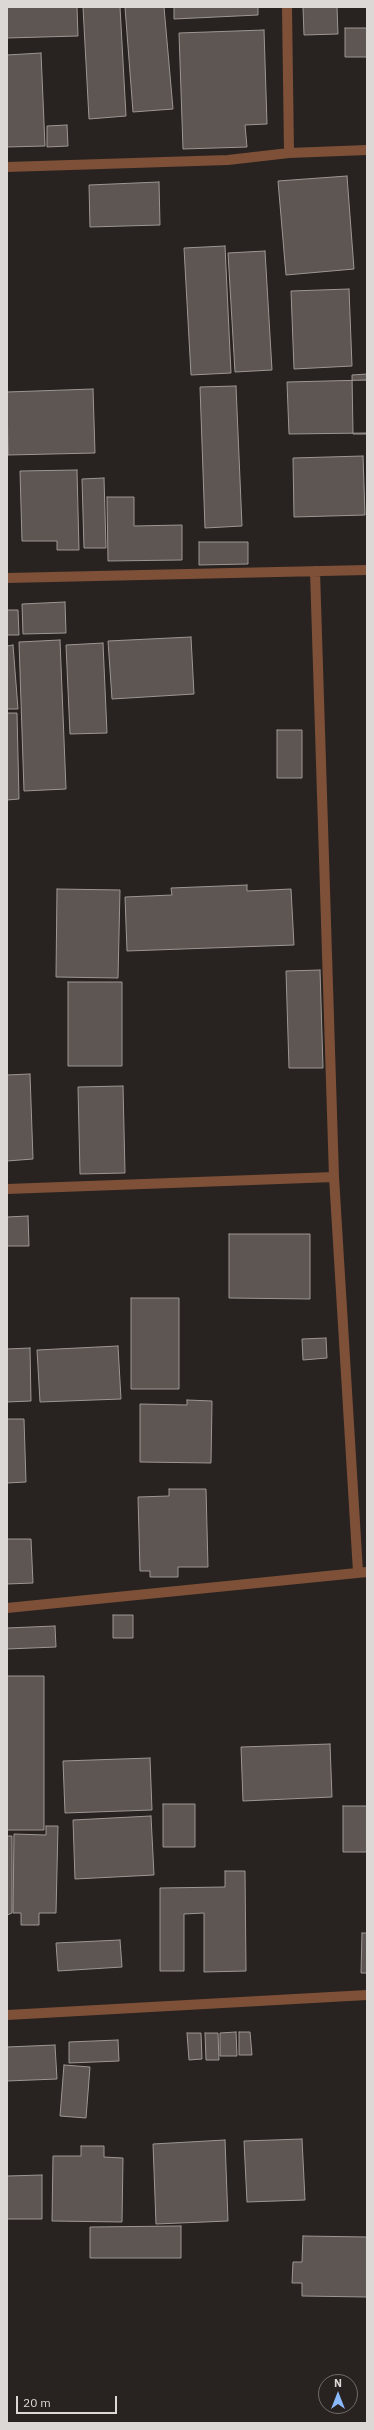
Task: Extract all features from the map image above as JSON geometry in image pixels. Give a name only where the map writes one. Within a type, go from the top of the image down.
[{"type":"street","points":[[287,7],[288,153]]},
{"type":"street","points":[[7,167],[228,160],[288,153],[367,150]]},
{"type":"street","points":[[7,578],[367,570]]},
{"type":"street","points":[[7,1608],[363,1572],[334,1177],[315,571]]},
{"type":"street","points":[[7,1189],[334,1177]]},
{"type":"street","points":[[7,2015],[367,1995]]},
{"type":"building","points":[[7,7],[77,7],[78,36],[7,38]]},
{"type":"building","points":[[83,7],[120,7],[126,116],[89,119]]},
{"type":"building","points":[[125,7],[164,7],[173,109],[133,112]]},
{"type":"building","points":[[174,7],[258,7],[258,15],[174,19]]},
{"type":"building","points":[[303,7],[337,7],[338,34],[304,35]]},
{"type":"building","points":[[345,28],[367,28],[367,57],[345,57]]},
{"type":"building","points":[[264,30],[267,124],[245,125],[247,147],[183,149],[179,33]]},
{"type":"building","points":[[41,53],[45,146],[7,147],[7,55]]},
{"type":"building","points":[[67,125],[68,146],[47,147],[47,126]]},
{"type":"building","points":[[347,176],[354,269],[286,275],[278,181]]},
{"type":"building","points":[[159,182],[160,225],[90,227],[89,185]]},
{"type":"building","points":[[225,246],[231,373],[191,375],[184,248]]},
{"type":"building","points":[[265,251],[272,370],[235,372],[228,253]]},
{"type":"building","points":[[349,289],[352,366],[294,369],[291,291]]},
{"type":"building","points":[[367,374],[367,434],[353,434],[352,375]]},
{"type":"building","points":[[367,380],[367,433],[289,434],[287,382]]},
{"type":"building","points":[[236,386],[242,526],[205,528],[200,387]]},
{"type":"building","points":[[93,389],[95,453],[8,455],[7,392]]},
{"type":"building","points":[[363,456],[365,515],[294,517],[293,458]]},
{"type":"building","points":[[77,470],[79,550],[57,550],[57,541],[22,541],[20,471]]},
{"type":"building","points":[[104,478],[106,548],[84,548],[82,479]]},
{"type":"building","points":[[107,497],[134,497],[134,526],[182,525],[182,560],[108,561]]},
{"type":"building","points":[[199,542],[248,542],[248,564],[199,565]]},
{"type":"building","points":[[65,602],[66,633],[23,634],[22,604]]},
{"type":"building","points":[[7,610],[18,610],[19,635],[7,635]]},
{"type":"building","points":[[191,637],[194,694],[112,699],[108,641]]},
{"type":"building","points":[[60,640],[66,789],[24,791],[19,642]]},
{"type":"building","points":[[103,643],[107,733],[70,734],[66,645]]},
{"type":"building","points":[[13,645],[18,709],[7,709],[7,646]]},
{"type":"building","points":[[7,713],[17,713],[19,799],[7,800]]},
{"type":"building","points":[[277,730],[302,730],[302,778],[277,778]]},
{"type":"building","points":[[247,885],[247,891],[291,889],[294,945],[127,951],[125,897],[172,895],[171,888]]},
{"type":"building","points":[[57,889],[120,890],[118,978],[56,977]]},
{"type":"building","points":[[320,970],[323,1068],[289,1068],[286,971]]},
{"type":"building","points":[[68,982],[122,982],[122,1066],[68,1066]]},
{"type":"building","points":[[30,1074],[33,1159],[7,1161],[7,1075]]},
{"type":"building","points":[[123,1086],[125,1173],[80,1174],[78,1087]]},
{"type":"building","points":[[28,1216],[29,1246],[7,1246],[7,1217]]},
{"type":"building","points":[[229,1234],[310,1234],[310,1299],[229,1298]]},
{"type":"building","points":[[131,1298],[179,1298],[179,1389],[131,1389]]},
{"type":"building","points":[[326,1338],[327,1358],[303,1360],[302,1339]]},
{"type":"building","points":[[118,1346],[121,1399],[40,1402],[37,1350]]},
{"type":"building","points":[[30,1348],[31,1401],[7,1402],[7,1349]]},
{"type":"building","points":[[187,1400],[212,1401],[211,1463],[140,1462],[140,1404],[187,1405]]},
{"type":"building","points":[[7,1419],[24,1419],[26,1482],[7,1483]]},
{"type":"building","points":[[169,1489],[206,1489],[208,1567],[178,1567],[178,1577],[150,1577],[150,1571],[140,1571],[138,1497],[169,1496]]},
{"type":"building","points":[[7,1539],[31,1539],[33,1583],[7,1584]]},
{"type":"building","points":[[113,1615],[133,1615],[133,1638],[113,1638]]},
{"type":"building","points":[[55,1626],[56,1647],[7,1649],[7,1628]]},
{"type":"building","points":[[7,1676],[44,1676],[44,1830],[7,1830]]},
{"type":"building","points":[[330,1744],[332,1797],[243,1801],[241,1747]]},
{"type":"building","points":[[150,1758],[152,1810],[65,1813],[63,1761]]},
{"type":"building","points":[[163,1804],[195,1804],[195,1847],[163,1847]]},
{"type":"building","points":[[343,1806],[367,1806],[367,1852],[343,1852]]},
{"type":"building","points":[[151,1816],[154,1875],[75,1879],[73,1820]]},
{"type":"building","points":[[46,1826],[58,1826],[56,1913],[39,1913],[39,1925],[21,1925],[21,1913],[13,1913],[14,1834],[46,1835]]},
{"type":"building","points":[[7,1836],[12,1836],[12,1913],[7,1915]]},
{"type":"building","points":[[225,1871],[245,1871],[246,1971],[204,1972],[204,1913],[184,1914],[184,1971],[160,1971],[160,1888],[225,1887]]},
{"type":"building","points":[[362,1933],[367,1933],[367,1973],[361,1973]]},
{"type":"building","points":[[120,1940],[122,1967],[58,1971],[56,1943]]},
{"type":"building","points":[[236,2032],[237,2056],[220,2056],[220,2033]]},
{"type":"building","points":[[239,2032],[250,2032],[252,2055],[239,2055]]},
{"type":"building","points":[[187,2033],[201,2033],[202,2059],[189,2060]]},
{"type":"building","points":[[205,2033],[218,2033],[219,2060],[206,2060]]},
{"type":"building","points":[[118,2040],[119,2061],[69,2063],[69,2042]]},
{"type":"building","points":[[55,2045],[57,2079],[7,2081],[7,2047]]},
{"type":"building","points":[[64,2065],[90,2067],[86,2118],[60,2116]]},
{"type":"building","points":[[302,2139],[305,2200],[247,2202],[244,2141]]},
{"type":"building","points":[[225,2140],[228,2221],[156,2224],[153,2144]]},
{"type":"building","points":[[81,2146],[104,2146],[104,2157],[123,2158],[122,2222],[52,2221],[53,2156],[81,2156]]},
{"type":"building","points":[[42,2175],[42,2219],[7,2219],[7,2176]]},
{"type":"building","points":[[181,2226],[181,2258],[90,2258],[90,2227]]},
{"type":"building","points":[[303,2236],[367,2237],[367,2297],[302,2296],[302,2283],[292,2283],[293,2262],[302,2262]]}]
